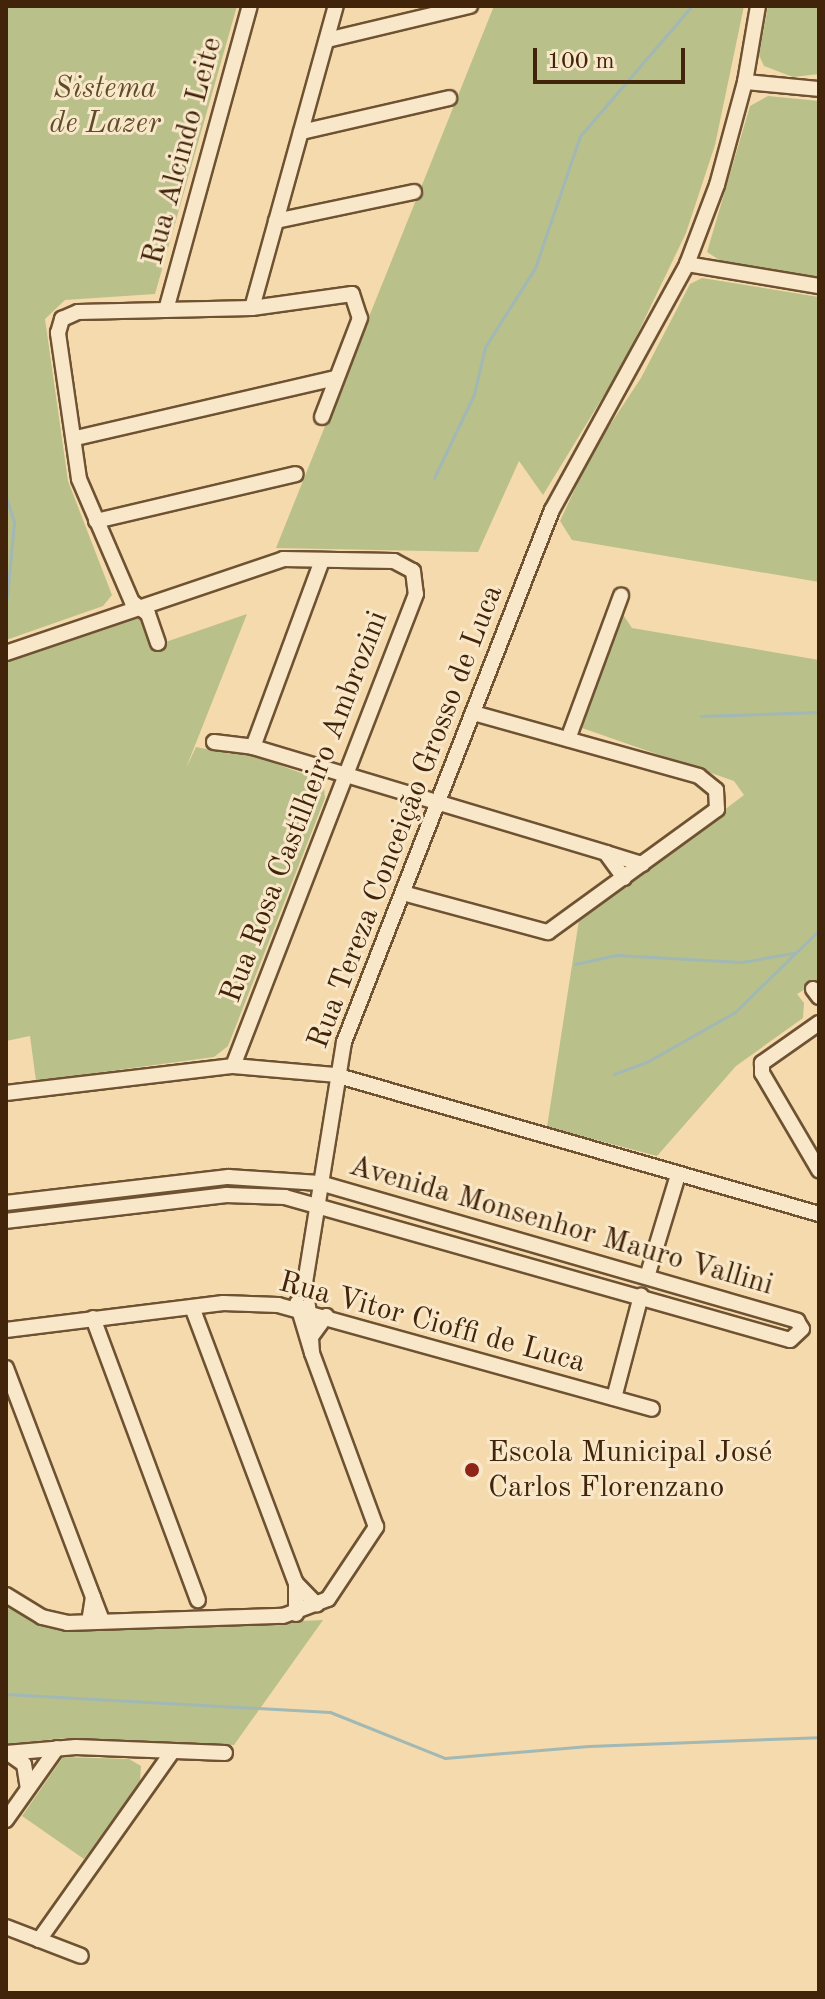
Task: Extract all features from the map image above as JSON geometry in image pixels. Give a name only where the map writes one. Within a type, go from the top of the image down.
[{"type":"street","name":"Rua Alcindo Leite","points":[[166,310],[250,6]]},
{"type":"street","points":[[252,308],[336,6]]},
{"type":"street","points":[[327,40],[470,6]]},
{"type":"street","name":"Rua Tereza Conceição Grosso de Luca","points":[[302,1309],[335,1075],[436,802],[552,510],[687,264],[717,185],[745,82],[758,6]]},
{"type":"street","points":[[745,82],[819,89]]},
{"type":"street","points":[[301,132],[449,98]]},
{"type":"street","points":[[276,221],[414,192]]},
{"type":"street","points":[[687,264],[819,286]]},
{"type":"street","points":[[158,643],[148,614],[138,608],[79,479],[76,438],[58,333],[62,319],[78,312],[252,308],[344,291],[357,301],[360,318],[322,417]]},
{"type":"street","points":[[76,438],[336,378]]},
{"type":"street","points":[[96,521],[296,474]]},
{"type":"street","points":[[6,653],[283,559],[322,560],[253,747]]},
{"type":"street","name":"Rua Rosa Castilheiro Ambrozini","points":[[233,1066],[416,594],[410,567],[394,561],[322,560]]},
{"type":"street","points":[[568,739],[621,596]]},
{"type":"street","points":[[403,893],[548,932],[717,809],[716,790],[699,776],[473,713]]},
{"type":"street","points":[[214,742],[253,747],[642,864]]},
{"type":"street","points":[[606,853],[624,878]]},
{"type":"street","points":[[819,1023],[762,1063],[769,1092],[819,1170]]},
{"type":"street","points":[[6,1093],[233,1066],[335,1075],[678,1175],[815,1210]]},
{"type":"street","points":[[647,1277],[678,1175]]},
{"type":"street","name":"Avenida Monsenhor Mauro Vallini","points":[[6,1203],[228,1177],[320,1183],[797,1321],[801,1335],[790,1340],[317,1202],[226,1195],[6,1221]]},
{"type":"street","points":[[614,1398],[641,1296]]},
{"type":"street","name":"Rua Vitor Cioffi de Luca","points":[[6,1330],[247,1303],[302,1309],[652,1409]]},
{"type":"street","points":[[192,1307],[307,1610]]},
{"type":"street","points":[[6,1595],[53,1621],[198,1619],[307,1610],[342,1583],[375,1533],[376,1521],[312,1345],[302,1309]]},
{"type":"street","points":[[312,1345],[326,1316]]},
{"type":"street","points":[[93,1318],[198,1600],[198,1619]]},
{"type":"street","points":[[6,1368],[93,1597],[95,1621]]},
{"type":"street","points":[[296,1583],[307,1610]]},
{"type":"street","points":[[6,1820],[57,1748]]},
{"type":"street","points":[[7,1753],[57,1748],[225,1753]]},
{"type":"street","points":[[39,1940],[172,1752]]},
{"type":"street","points":[[7,1753],[28,1770],[28,1789]]},
{"type":"street","points":[[6,1927],[81,1956]]},
{"type":"green space","name":"Sistema de Lazer","points":[[6,6],[237,6],[155,294],[65,300],[45,319],[68,481],[112,595],[103,606],[6,640]]},
{"type":"green space","points":[[494,6],[744,6],[715,145],[686,233],[623,364],[543,495],[519,461],[478,552],[276,548]]},
{"type":"green space","points":[[768,6],[819,6],[819,74],[793,77],[764,66],[759,55]]},
{"type":"green space","points":[[768,96],[819,101],[819,278],[721,261],[707,252],[750,106]]},
{"type":"green space","points":[[702,278],[819,297],[819,582],[572,540],[560,521],[592,452],[641,378],[690,284]]},
{"type":"green space","points":[[622,613],[632,628],[819,660],[819,981],[797,994],[804,1003],[803,1018],[736,1066],[657,1156],[547,1127],[579,920],[744,795],[734,781],[582,728]]},
{"type":"green space","points":[[247,614],[186,768],[196,747],[231,754],[235,749],[315,778],[324,787],[325,798],[228,1046],[214,1057],[36,1081],[30,1036],[6,1041],[6,662],[136,618],[144,621],[154,646]]},
{"type":"green space","points":[[6,1607],[65,1632],[323,1620],[234,1745],[67,1738],[6,1744]]},
{"type":"green space","points":[[63,1757],[129,1759],[141,1766],[140,1782],[84,1859],[22,1816]]},
{"type":"waterway","points":[[434,478],[474,394],[485,347],[535,268],[580,136],[692,6]]},
{"type":"waterway","points":[[6,497],[14,522],[7,597]]},
{"type":"waterway","points":[[701,716],[819,712]]},
{"type":"waterway","points":[[614,1074],[645,1063],[735,1012],[819,930]]},
{"type":"waterway","points":[[575,964],[616,955],[742,962],[793,953]]},
{"type":"waterway","points":[[6,1694],[330,1712],[445,1758],[589,1746],[819,1737]]},
{"type":"place","name":"Escola Municipal José Carlos Florenzano","points":[[472,1470]]}]
